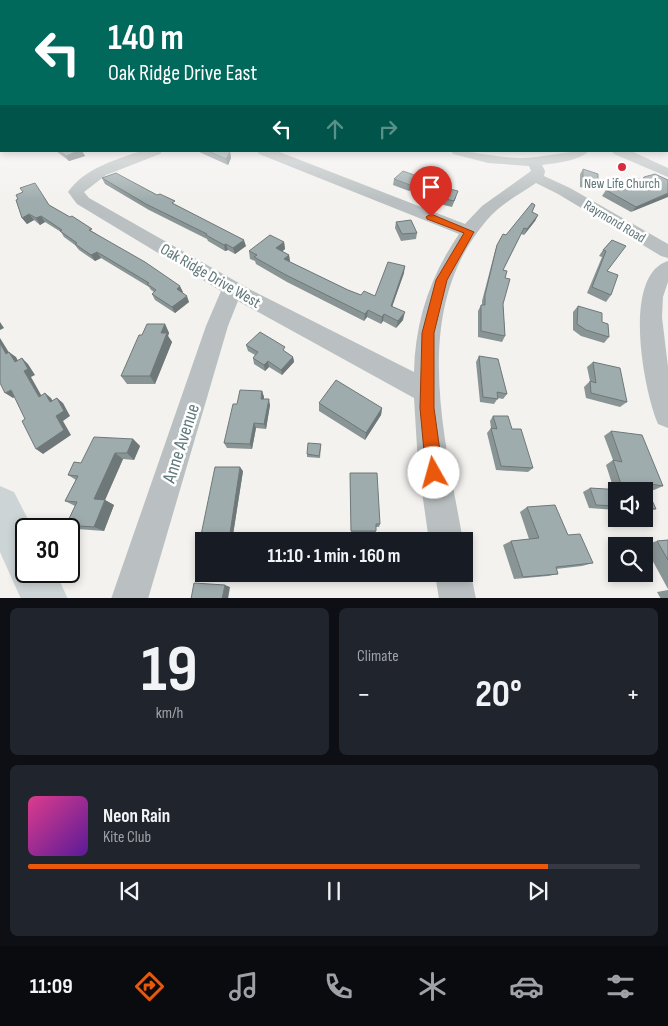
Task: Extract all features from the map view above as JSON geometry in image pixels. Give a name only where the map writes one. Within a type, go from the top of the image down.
[{"type":"main road","points":[[0,506],[15,537]]},
{"type":"main road","points":[[37,583],[45,598]]},
{"type":"street","name":"Oak Ridge Drive West","points":[[153,152],[123,156],[82,183],[76,192],[83,201],[232,288],[427,392]]},
{"type":"street","points":[[267,152],[469,232]]},
{"type":"street","points":[[463,152],[508,161],[534,169]]},
{"type":"street","points":[[444,532],[436,489],[427,408],[428,333],[442,280],[469,232],[483,214],[534,169],[579,152]]},
{"type":"street","points":[[621,152],[668,173]]},
{"type":"street","name":"Raymond Road","points":[[534,169],[564,191],[668,252]]},
{"type":"street","points":[[668,268],[664,271],[653,295],[650,314],[658,386],[668,415]]},
{"type":"street","name":"Anne Avenue","points":[[129,598],[217,326],[232,288]]},
{"type":"street","points":[[455,582],[458,598]]},
{"type":"building","points":[[61,152],[76,152],[66,156]]},
{"type":"building","points":[[210,152],[230,152],[226,159]]},
{"type":"building","points":[[583,169],[598,174],[598,184],[583,181]]},
{"type":"building","points":[[403,171],[420,177],[410,185],[394,179]]},
{"type":"building","points":[[116,173],[157,195],[160,194],[175,201],[172,203],[244,240],[233,248],[226,244],[224,245],[207,234],[146,204],[102,178]]},
{"type":"building","points":[[655,174],[668,180],[668,193],[636,207],[606,190],[639,179],[643,180],[644,177]]},
{"type":"building","points":[[35,183],[49,205],[70,217],[72,216],[92,229],[89,230],[145,262],[180,286],[177,289],[187,296],[172,307],[152,294],[156,290],[147,284],[149,283],[97,252],[91,255],[60,231],[62,230],[41,216],[36,218],[29,214],[22,218],[16,195],[23,192],[20,188]]},
{"type":"building","points":[[437,186],[458,191],[454,201],[433,196]]},
{"type":"building","points":[[532,203],[535,205],[532,212],[538,215],[527,229],[524,228],[503,270],[507,271],[505,278],[510,279],[503,304],[505,336],[481,331],[481,305],[485,305],[485,295],[497,245],[503,234],[506,235]]},
{"type":"building","points":[[411,220],[417,233],[402,234],[396,222]]},
{"type":"building","points":[[270,235],[284,242],[276,248],[289,255],[284,259],[361,295],[364,291],[375,296],[388,262],[405,266],[391,306],[405,312],[398,321],[384,314],[382,317],[368,310],[365,314],[254,257],[257,255],[249,251]]},
{"type":"building","points":[[612,240],[626,246],[607,271],[618,275],[611,295],[592,287],[606,251],[603,250]]},
{"type":"building","points":[[578,306],[602,313],[602,322],[608,324],[609,337],[586,330],[577,324]]},
{"type":"building","points":[[147,324],[165,324],[161,333],[167,333],[150,376],[121,376],[139,335],[142,335]]},
{"type":"building","points":[[260,332],[285,347],[283,350],[293,357],[281,370],[268,361],[264,365],[253,358],[258,352],[246,345]]},
{"type":"building","points":[[0,343],[6,354],[9,352],[15,362],[22,358],[28,369],[24,371],[39,397],[45,393],[50,402],[57,398],[64,411],[56,416],[64,430],[36,449],[22,421],[25,419],[11,390],[5,393],[0,383]]},
{"type":"building","points":[[479,356],[498,359],[507,394],[497,392],[498,399],[483,397]]},
{"type":"building","points":[[593,362],[620,368],[627,402],[591,393],[590,381],[596,383]]},
{"type":"building","points":[[336,380],[382,408],[366,433],[319,403]]},
{"type":"building","points":[[240,390],[262,391],[261,399],[269,399],[264,424],[254,423],[250,444],[224,443],[233,404],[237,404]]},
{"type":"building","points":[[493,416],[508,416],[512,429],[521,429],[533,468],[501,466],[491,428],[497,429]]},
{"type":"building","points":[[611,431],[642,435],[663,486],[653,484],[653,482],[620,482],[613,460],[622,462]]},
{"type":"building","points":[[94,437],[133,439],[127,453],[115,453],[94,499],[105,500],[94,527],[80,526],[80,518],[69,518],[77,502],[65,501],[78,476],[68,475],[74,462],[81,463]]},
{"type":"building","points":[[308,443],[321,444],[319,456],[307,454]]},
{"type":"building","points":[[215,467],[240,467],[230,532],[202,532]]},
{"type":"building","points":[[350,473],[377,473],[380,524],[376,524],[376,531],[351,531]]},
{"type":"building","points":[[590,488],[608,489],[608,506],[596,505]]},
{"type":"building","points":[[555,505],[568,535],[580,534],[593,563],[556,567],[558,574],[523,577],[511,541],[539,538],[527,507]]},
{"type":"building","points":[[668,540],[668,560],[657,541]]},
{"type":"building","points":[[194,583],[225,585],[222,598],[191,598]]},
{"type":"place","name":"New Life Church","points":[[622,167]]},
{"type":"route","points":[[431,217],[469,232],[442,280],[428,333],[427,408],[434,473]]}]
